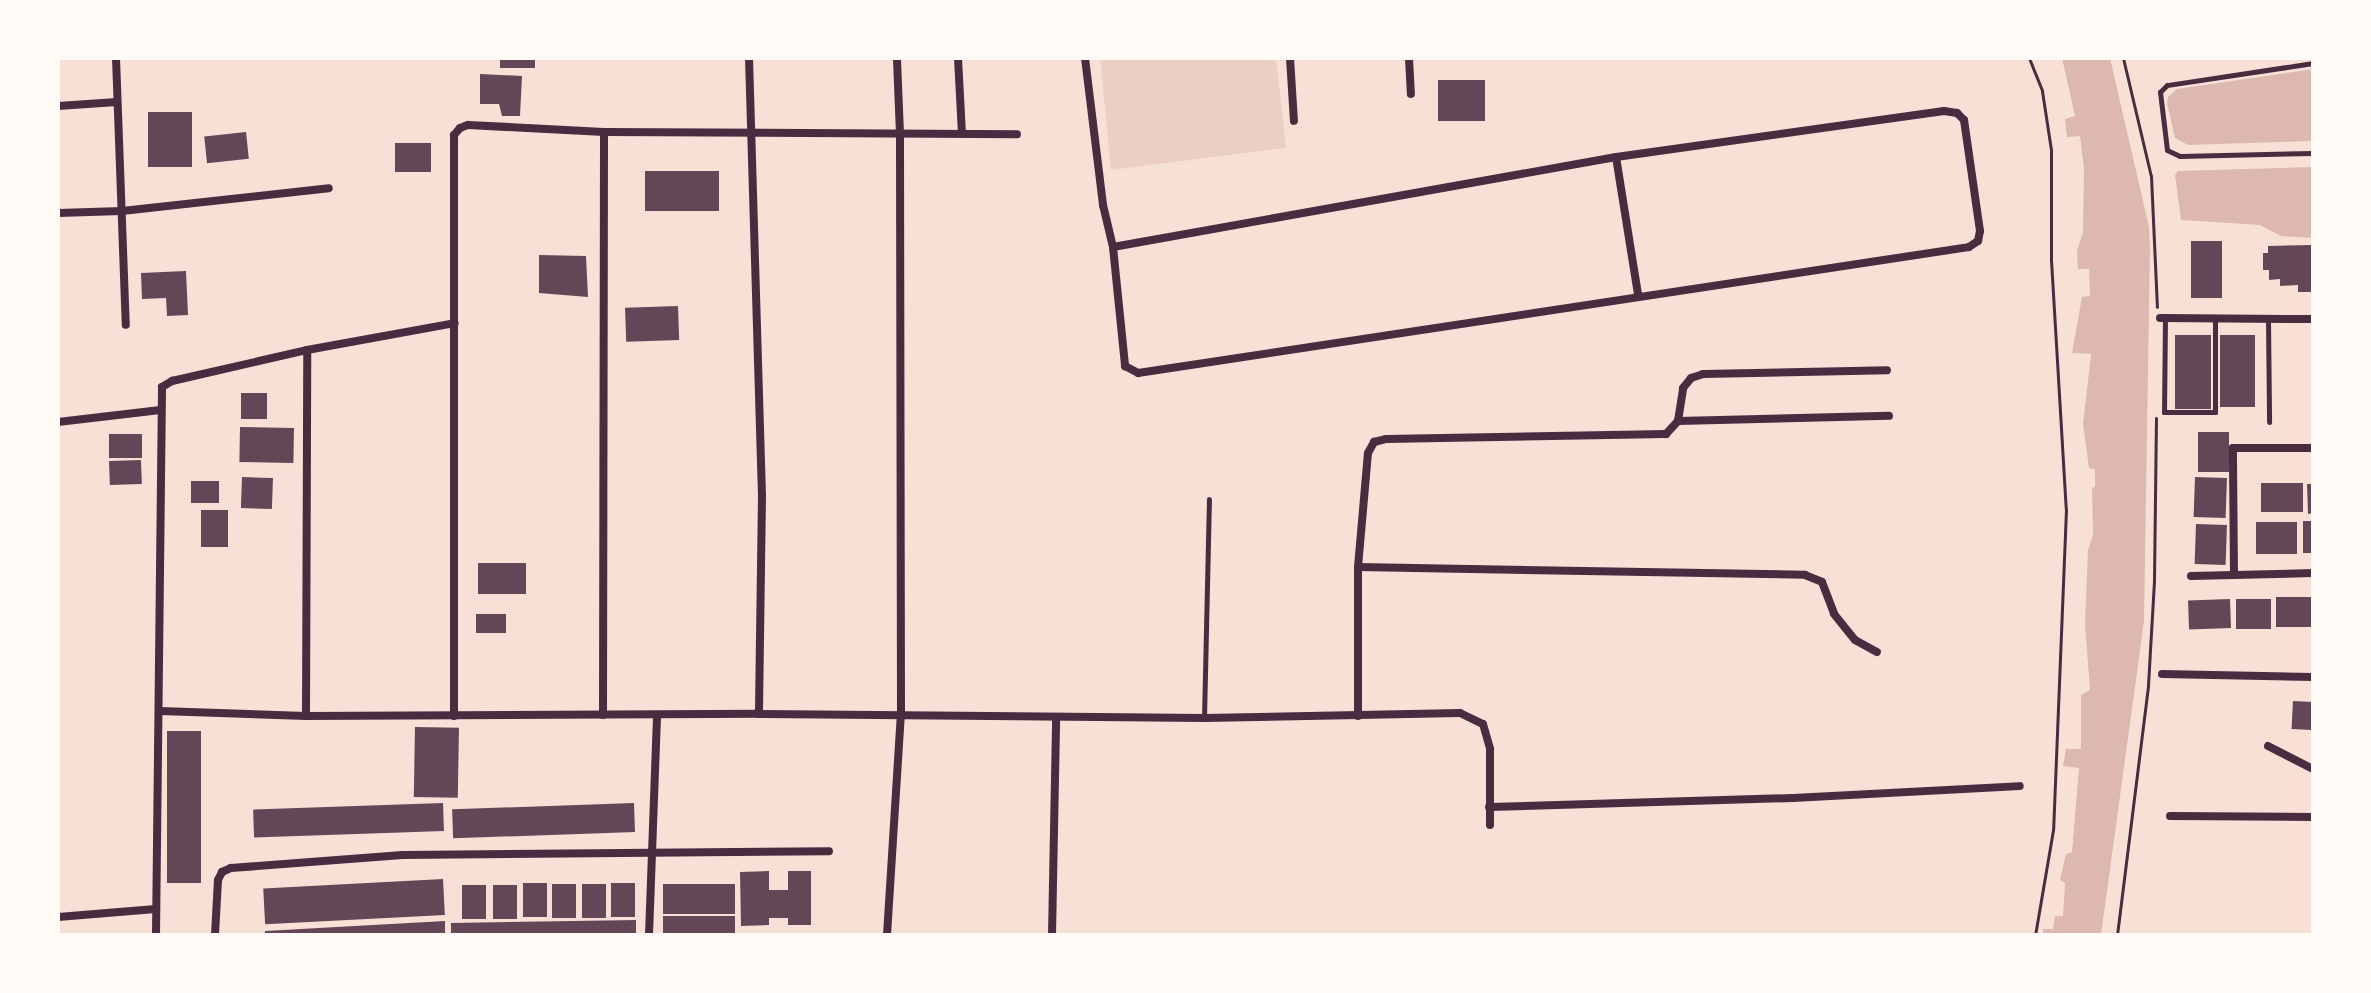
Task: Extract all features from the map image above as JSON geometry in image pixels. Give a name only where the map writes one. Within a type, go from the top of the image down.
[{"type":"street","points":[[116,58],[126,325]]},
{"type":"street","points":[[749,58],[754,134],[762,495],[759,714]]},
{"type":"street","points":[[887,935],[901,715],[900,134],[897,58]]},
{"type":"street","points":[[958,58],[962,134]]},
{"type":"street","points":[[1085,58],[1103,205],[1113,247],[1125,366],[1138,373],[1154,373],[1638,294],[1969,247],[1978,241],[1980,231],[1964,120],[1957,113],[1944,111],[1616,157],[1113,247]]},
{"type":"street","points":[[1290,58],[1294,121]]},
{"type":"street","points":[[1409,58],[1411,94]]},
{"type":"street","points":[[58,106],[117,102]]},
{"type":"street","points":[[454,716],[454,135],[460,128],[468,125],[604,132],[1017,134]]},
{"type":"street","points":[[603,715],[604,132]]},
{"type":"street","points":[[1616,157],[1638,294]]},
{"type":"street","points":[[58,213],[122,211],[329,188]]},
{"type":"street","points":[[2161,315],[2215,319],[2313,319]]},
{"type":"street","points":[[156,935],[162,387],[172,381],[307,350],[455,323]]},
{"type":"street","points":[[306,716],[307,350]]},
{"type":"street","points":[[1358,716],[1358,567],[1368,453],[1374,442],[1386,439],[1666,434],[1678,421],[1683,388],[1691,378],[1703,374],[1887,370]]},
{"type":"street","points":[[58,422],[160,410]]},
{"type":"street","points":[[1678,421],[1889,416]]},
{"type":"street","points":[[2234,575],[2233,448],[2313,448]]},
{"type":"street","points":[[1358,567],[1805,575],[1822,582],[1834,614],[1855,640],[1877,652]]},
{"type":"street","points":[[2191,576],[2313,573]]},
{"type":"street","points":[[2162,674],[2313,677]]},
{"type":"street","points":[[160,711],[306,716],[759,714],[1204,718],[1460,713],[1483,724],[1490,749],[1490,825]]},
{"type":"street","points":[[649,935],[657,715]]},
{"type":"street","points":[[1052,935],[1056,717]]},
{"type":"street","points":[[2268,746],[2313,769]]},
{"type":"street","points":[[1489,807],[1793,798],[2020,786]]},
{"type":"street","points":[[2170,816],[2313,817]]},
{"type":"street","points":[[215,935],[218,880],[222,872],[231,868],[403,855],[829,851]]},
{"type":"street","points":[[58,917],[156,909]]},
{"type":"lane","points":[[2313,63],[2167,85],[2160,92],[2167,150],[2180,156],[2313,153]]},
{"type":"lane","points":[[2161,315],[2164,412],[2215,412],[2215,319]]},
{"type":"lane","points":[[2268,319],[2269,422]]},
{"type":"lane","points":[[1204,718],[1209,499]]},
{"type":"path","points":[[2029,58],[2042,91],[2051,150],[2051,260],[2066,509],[2053,830],[2035,935]]},
{"type":"path","points":[[2123,58],[2151,176],[2161,315]]},
{"type":"path","points":[[2117,935],[2148,685],[2154,580],[2156,405]]},
{"type":"shaded area","points":[[1100,58],[1276,58],[1286,148],[1111,170]]},
{"type":"shaded area","points":[[2062,58],[2110,58],[2149,227],[2150,247],[2144,621],[2101,935],[2043,935],[2043,929],[2053,929],[2055,916],[2063,916],[2065,883],[2060,880],[2066,854],[2072,852],[2079,768],[2063,766],[2066,749],[2081,749],[2081,695],[2090,690],[2085,624],[2088,550],[2093,535],[2092,488],[2095,487],[2095,469],[2089,468],[2083,424],[2091,354],[2072,353],[2082,297],[2090,296],[2089,269],[2078,269],[2077,251],[2083,232],[2084,169],[2080,136],[2067,137],[2065,119],[2075,116]]},
{"type":"shaded area","points":[[2313,69],[2313,141],[2188,145],[2175,138],[2167,103],[2168,97],[2177,89]]},
{"type":"shaded area","points":[[2313,167],[2313,238],[2281,236],[2260,225],[2181,220],[2175,175],[2178,171]]},
{"type":"building","points":[[500,58],[535,58],[535,68],[500,68]]},
{"type":"building","points":[[480,74],[522,76],[520,116],[502,116],[499,104],[480,104]]},
{"type":"building","points":[[1438,80],[1485,80],[1485,121],[1438,121]]},
{"type":"building","points":[[148,112],[192,112],[192,167],[148,167]]},
{"type":"building","points":[[246,132],[249,159],[207,163],[204,136]]},
{"type":"building","points":[[395,143],[431,143],[431,172],[395,172]]},
{"type":"building","points":[[645,171],[719,171],[719,211],[645,211]]},
{"type":"building","points":[[2191,241],[2222,241],[2222,298],[2191,298]]},
{"type":"building","points":[[2313,245],[2313,292],[2298,292],[2298,285],[2280,286],[2280,279],[2269,280],[2269,270],[2263,270],[2263,253],[2268,253],[2268,246]]},
{"type":"building","points":[[539,255],[586,256],[588,297],[539,293]]},
{"type":"building","points":[[186,271],[188,315],[167,316],[166,298],[142,299],[141,273]]},
{"type":"building","points":[[678,306],[679,340],[626,342],[625,308]]},
{"type":"building","points":[[2175,335],[2211,335],[2211,409],[2175,409]]},
{"type":"building","points":[[2220,335],[2255,335],[2255,407],[2220,407]]},
{"type":"building","points":[[241,393],[267,393],[267,419],[241,419]]},
{"type":"building","points":[[240,427],[294,428],[293,463],[239,462]]},
{"type":"building","points":[[2198,432],[2229,432],[2229,472],[2198,472]]},
{"type":"building","points":[[109,434],[142,434],[142,458],[109,458]]},
{"type":"building","points":[[141,460],[142,484],[110,485],[109,461]]},
{"type":"building","points":[[242,477],[273,478],[272,509],[241,508]]},
{"type":"building","points":[[2195,477],[2227,478],[2226,518],[2194,517]]},
{"type":"building","points":[[191,481],[219,481],[219,503],[191,503]]},
{"type":"building","points":[[2261,483],[2303,483],[2303,512],[2261,512]]},
{"type":"building","points":[[2307,484],[2313,484],[2313,513],[2308,514]]},
{"type":"building","points":[[201,510],[228,510],[228,547],[201,547]]},
{"type":"building","points":[[2303,521],[2313,521],[2313,553],[2303,553]]},
{"type":"building","points":[[2256,522],[2297,522],[2297,554],[2256,554]]},
{"type":"building","points":[[2196,524],[2227,525],[2226,565],[2195,564]]},
{"type":"building","points":[[478,563],[526,563],[526,594],[478,594]]},
{"type":"building","points":[[2276,597],[2313,597],[2313,627],[2276,627]]},
{"type":"building","points":[[2230,599],[2231,628],[2189,629],[2188,600]]},
{"type":"building","points":[[2236,599],[2271,599],[2271,629],[2236,629]]},
{"type":"building","points":[[476,614],[506,614],[506,633],[476,633]]},
{"type":"building","points":[[2293,701],[2313,702],[2312,730],[2292,729]]},
{"type":"building","points":[[415,727],[459,728],[458,798],[414,797]]},
{"type":"building","points":[[167,731],[201,731],[201,883],[167,883]]},
{"type":"building","points":[[443,803],[444,831],[254,838],[253,810]]},
{"type":"building","points":[[634,803],[635,832],[453,838],[452,809]]},
{"type":"building","points":[[769,871],[769,890],[788,890],[788,871],[811,871],[811,925],[788,925],[788,918],[769,918],[769,925],[741,926],[740,872]]},
{"type":"building","points":[[443,879],[445,915],[265,924],[263,888]]},
{"type":"building","points":[[523,883],[547,883],[547,917],[523,917]]},
{"type":"building","points":[[611,883],[635,883],[635,917],[611,917]]},
{"type":"building","points":[[552,884],[576,884],[576,918],[552,918]]},
{"type":"building","points":[[582,884],[606,884],[606,918],[582,918]]},
{"type":"building","points":[[663,884],[735,884],[735,914],[663,914]]},
{"type":"building","points":[[462,885],[486,885],[486,919],[462,919]]},
{"type":"building","points":[[493,885],[517,885],[517,919],[493,919]]},
{"type":"building","points":[[663,916],[735,916],[735,935],[663,935]]},
{"type":"building","points":[[636,920],[636,935],[451,935],[451,923]]},
{"type":"building","points":[[445,921],[445,935],[265,935],[265,931]]}]
